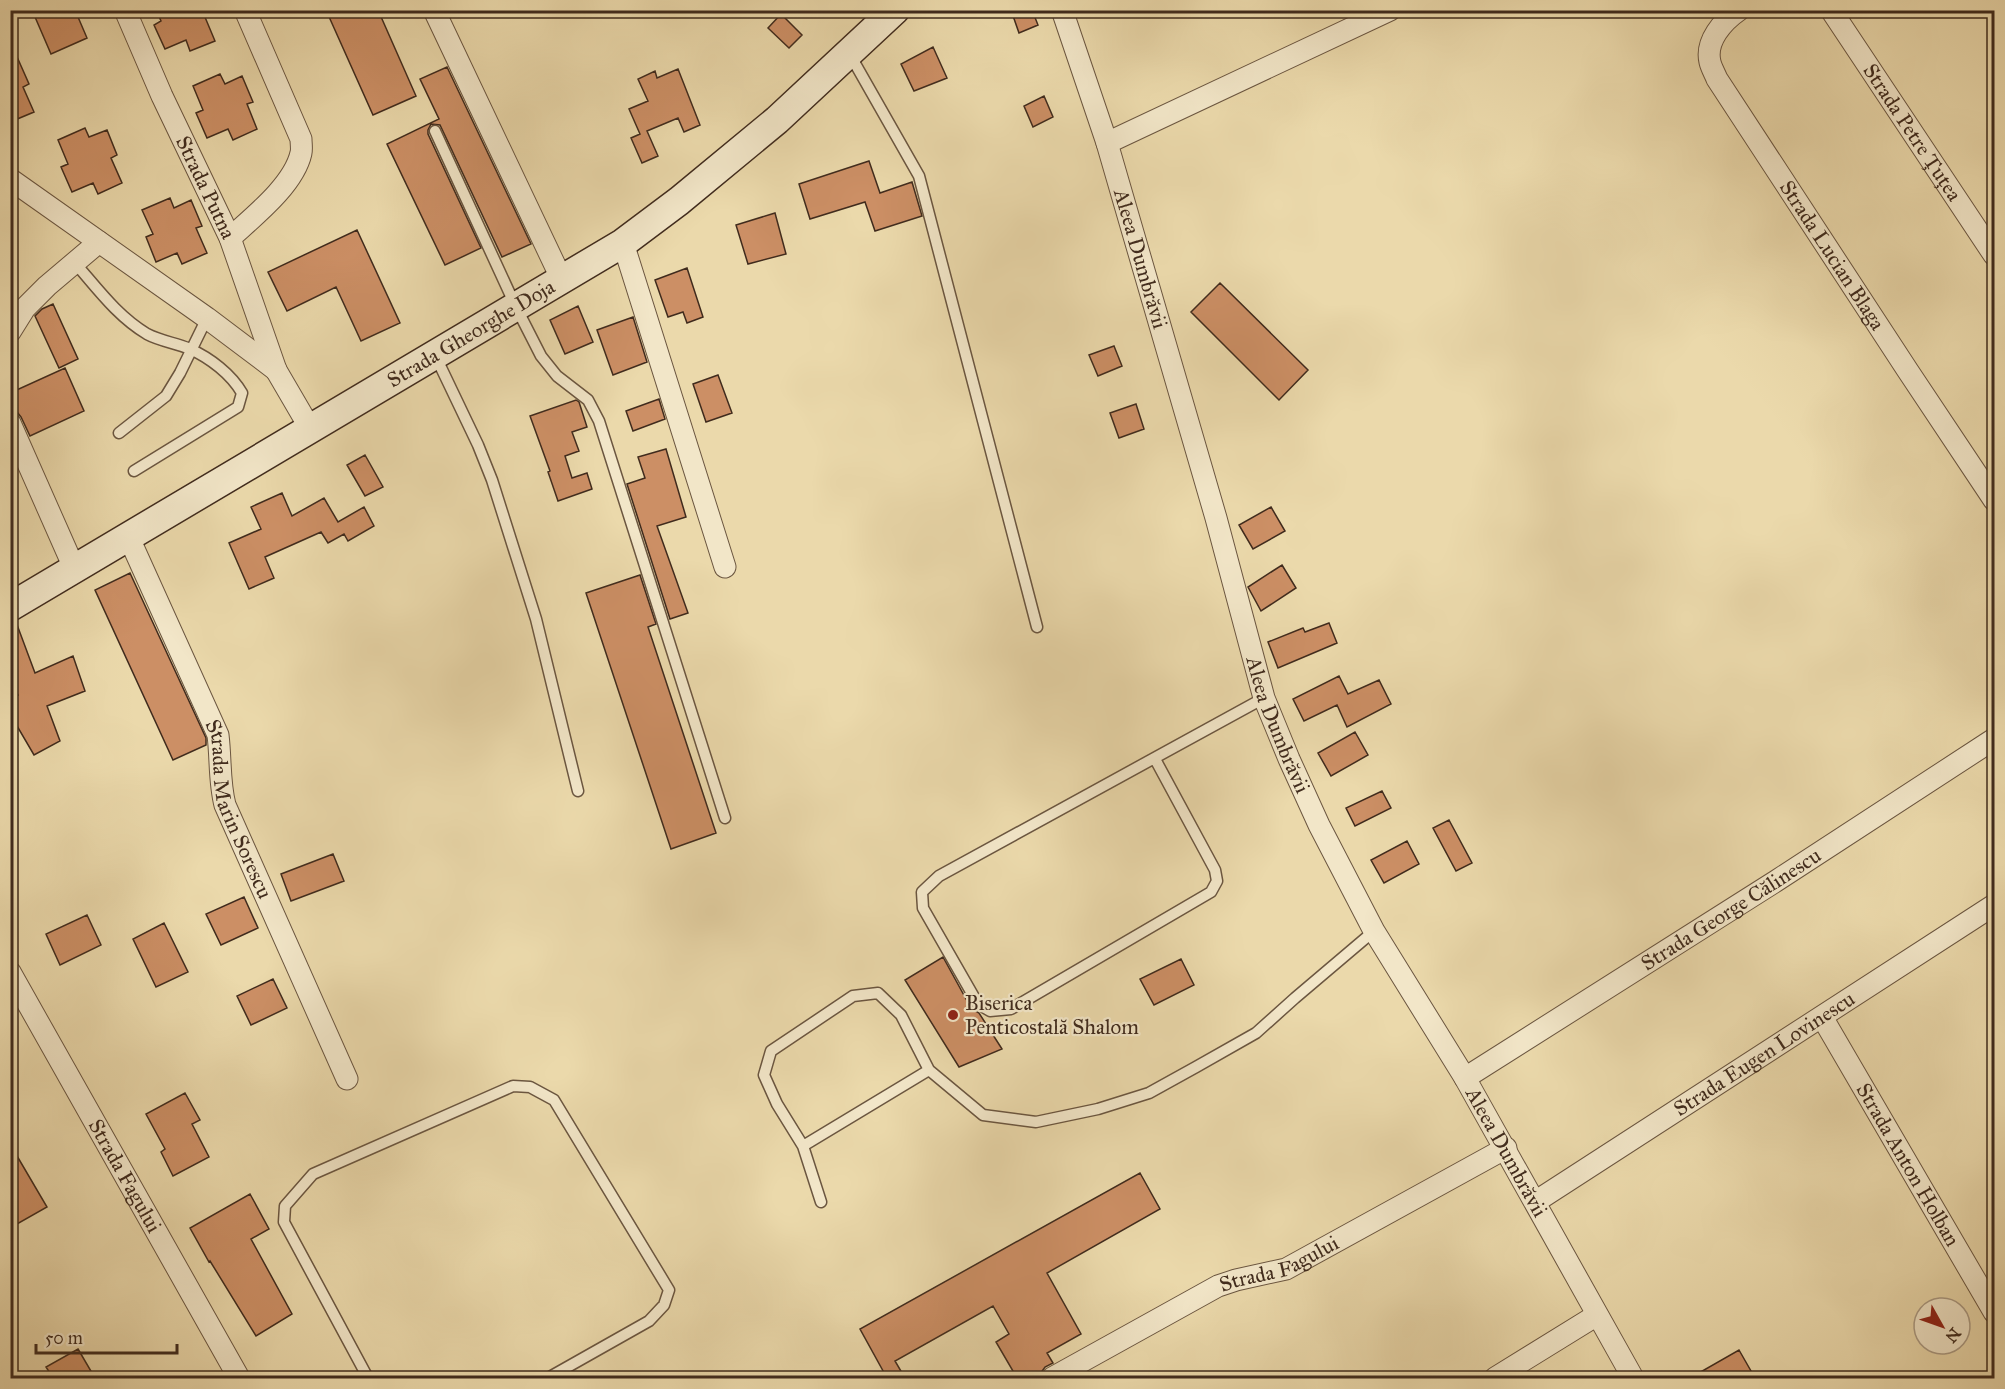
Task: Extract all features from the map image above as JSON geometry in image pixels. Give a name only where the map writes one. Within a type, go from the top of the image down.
[{"type":"main road","name":"Strada Gheorghe Doja","points":[[10,607],[622,243],[679,201],[777,120],[895,10]]},
{"type":"street","name":"Strada Putna","points":[[125,10],[162,96],[231,238],[276,370],[311,429]]},
{"type":"street","points":[[231,238],[282,186],[296,167],[301,153],[301,139],[245,10]]},
{"type":"street","points":[[434,10],[562,280]]},
{"type":"street","name":"Aleea Dumbrăvii","points":[[1062,10],[1107,143],[1216,518],[1264,698],[1289,759],[1319,825],[1374,931],[1506,1148],[1633,1378]]},
{"type":"street","points":[[1107,143],[1390,10]]},
{"type":"street","name":"Strada Lucian Blaga","points":[[1739,10],[1720,27],[1711,42],[1710,60],[1717,79],[1901,362],[1995,500]]},
{"type":"street","name":"Strada Petre Țuțea","points":[[1831,10],[1995,255]]},
{"type":"street","name":"Strada Putna","points":[[10,179],[207,318],[276,370]]},
{"type":"street","points":[[10,332],[25,308],[99,242]]},
{"type":"street","points":[[622,243],[726,567]]},
{"type":"street","points":[[10,423],[75,570]]},
{"type":"street","name":"Strada Marin Sorescu","points":[[129,538],[218,735],[220,784],[225,805],[347,1079]]},
{"type":"street","name":"Strada George Călinescu","points":[[1465,1078],[1995,739]]},
{"type":"street","name":"Strada Eugen Lovinescu","points":[[1535,1202],[1995,905]]},
{"type":"street","name":"Strada Fagului","points":[[10,972],[239,1378]]},
{"type":"street","name":"Strada Anton Holban","points":[[1822,1017],[1995,1312]]},
{"type":"street","name":"Strada Fagului","points":[[1052,1378],[1218,1286],[1286,1269],[1506,1148]]},
{"type":"street","points":[[1494,1378],[1597,1315]]},
{"type":"lane","points":[[849,53],[919,177],[1037,627]]},
{"type":"lane","points":[[435,130],[516,307],[541,356],[557,376],[588,400],[599,421],[725,818]]},
{"type":"lane","points":[[75,263],[112,307],[147,334],[192,350],[226,372],[242,393],[238,407],[134,471]]},
{"type":"lane","points":[[119,433],[166,396],[207,318]]},
{"type":"lane","points":[[435,355],[492,480],[536,619],[578,791]]},
{"type":"lane","points":[[1155,759],[1215,870],[1217,881],[1211,892],[1011,1009],[990,1011],[978,1004],[923,908],[922,892],[939,876],[1264,698]]},
{"type":"lane","points":[[821,1202],[803,1146],[777,1104],[764,1075],[771,1051],[853,996],[878,993],[901,1015],[929,1070],[982,1115],[1036,1122],[1098,1109],[1149,1093],[1257,1033],[1374,931]]},
{"type":"lane","points":[[803,1146],[929,1070]]},
{"type":"lane","points":[[368,1378],[284,1222],[285,1206],[313,1174],[513,1086],[530,1087],[554,1100],[669,1290],[664,1305],[650,1321],[548,1378]]},
{"type":"building","points":[[32,10],[75,10],[87,38],[51,54]]},
{"type":"building","points":[[156,10],[202,10],[215,41],[190,51],[186,40],[165,49],[154,25],[161,21]]},
{"type":"building","points":[[326,10],[378,10],[416,96],[373,115]]},
{"type":"building","points":[[1011,10],[1032,10],[1038,25],[1019,33]]},
{"type":"building","points":[[781,14],[802,35],[789,48],[768,28]]},
{"type":"building","points":[[10,41],[29,84],[23,87],[34,112],[10,122]]},
{"type":"building","points":[[933,47],[947,78],[914,91],[901,64]]},
{"type":"building","points":[[447,67],[531,244],[502,257],[440,125],[431,124],[428,134],[481,248],[445,265],[387,144],[439,119],[420,79]]},
{"type":"building","points":[[678,69],[700,125],[684,132],[678,118],[647,131],[658,156],[642,163],[631,138],[640,134],[629,109],[648,101],[638,79],[655,71],[657,78]]},
{"type":"building","points":[[220,74],[225,84],[242,76],[253,102],[247,104],[257,129],[233,140],[228,129],[207,138],[196,113],[203,110],[193,86]]},
{"type":"building","points":[[1044,96],[1053,117],[1033,127],[1024,106]]},
{"type":"building","points":[[85,128],[89,137],[107,130],[117,155],[111,158],[122,183],[98,194],[93,183],[72,192],[61,167],[68,164],[58,140]]},
{"type":"building","points":[[869,161],[880,193],[912,182],[922,216],[875,231],[865,202],[810,219],[799,184]]},
{"type":"building","points":[[170,198],[174,208],[191,200],[202,226],[196,228],[207,253],[182,264],[177,253],[156,262],[146,237],[153,234],[142,210]]},
{"type":"building","points":[[775,213],[786,254],[748,264],[736,225]]},
{"type":"building","points":[[357,230],[400,323],[361,341],[336,287],[287,311],[268,272]]},
{"type":"building","points":[[687,268],[703,317],[687,323],[683,312],[668,317],[655,280]]},
{"type":"building","points":[[1220,283],[1308,370],[1279,400],[1191,312]]},
{"type":"building","points":[[53,304],[78,359],[59,368],[35,316],[42,309]]},
{"type":"building","points":[[578,306],[593,342],[565,354],[550,320]]},
{"type":"building","points":[[633,317],[647,362],[613,375],[597,330]]},
{"type":"building","points":[[1114,346],[1122,366],[1098,376],[1089,355]]},
{"type":"building","points":[[65,368],[84,411],[30,436],[21,417],[17,412],[10,410],[10,393]]},
{"type":"building","points":[[718,375],[732,413],[706,422],[693,384]]},
{"type":"building","points":[[659,399],[665,419],[633,431],[626,411]]},
{"type":"building","points":[[576,400],[579,402],[587,427],[572,432],[579,451],[565,456],[572,478],[587,473],[592,489],[558,501],[530,416]]},
{"type":"building","points":[[1136,404],[1144,429],[1119,438],[1110,413]]},
{"type":"building","points":[[666,449],[686,517],[657,526],[688,613],[670,619],[627,484],[645,478],[638,457]]},
{"type":"building","points":[[365,455],[383,487],[365,496],[347,465]]},
{"type":"building","points":[[282,493],[292,516],[324,498],[338,522],[364,507],[374,526],[348,541],[344,534],[328,543],[321,532],[265,557],[274,578],[249,589],[229,543],[261,529],[251,507]]},
{"type":"building","points":[[1271,507],[1285,531],[1253,549],[1239,525]]},
{"type":"building","points":[[1282,565],[1296,588],[1261,611],[1248,587]]},
{"type":"building","points":[[130,573],[206,738],[206,745],[173,760],[95,590]]},
{"type":"building","points":[[640,575],[656,624],[648,627],[716,833],[671,849],[586,593]]},
{"type":"building","points":[[16,622],[35,673],[73,656],[85,691],[47,706],[60,741],[34,755],[10,714],[10,698],[18,695],[10,677],[10,623]]},
{"type":"building","points":[[1329,623],[1337,643],[1278,668],[1268,642],[1303,628],[1305,632]]},
{"type":"building","points":[[1339,676],[1348,694],[1379,680],[1391,704],[1347,727],[1337,705],[1304,721],[1293,699]]},
{"type":"building","points":[[1355,732],[1368,755],[1331,776],[1318,753]]},
{"type":"building","points":[[1382,791],[1391,808],[1355,826],[1346,808]]},
{"type":"building","points":[[1449,820],[1472,863],[1456,871],[1433,828]]},
{"type":"building","points":[[1407,841],[1419,864],[1384,883],[1371,860]]},
{"type":"building","points":[[333,854],[344,881],[291,901],[281,874]]},
{"type":"building","points":[[244,897],[258,928],[221,945],[206,914]]},
{"type":"building","points":[[87,915],[101,945],[60,965],[46,934]]},
{"type":"building","points":[[164,923],[188,972],[156,987],[133,939]]},
{"type":"building","name":"Biserica Penticostală Shalom","points":[[943,957],[971,1008],[979,1013],[1002,1049],[959,1067],[905,980]]},
{"type":"building","points":[[1181,959],[1194,985],[1154,1005],[1140,979]]},
{"type":"building","points":[[273,979],[287,1008],[251,1025],[237,996]]},
{"type":"building","points":[[185,1093],[200,1120],[192,1124],[209,1157],[173,1176],[161,1152],[165,1149],[146,1114]]},
{"type":"building","points":[[10,1144],[47,1207],[10,1228]]},
{"type":"building","points":[[1140,1173],[1160,1209],[1047,1273],[1081,1334],[1047,1353],[1053,1363],[1045,1367],[1040,1374],[1033,1378],[1017,1378],[996,1342],[1009,1334],[993,1306],[895,1361],[905,1378],[887,1378],[860,1329]]},
{"type":"building","points":[[250,1194],[269,1229],[251,1239],[292,1314],[256,1336],[190,1228]]},
{"type":"building","points":[[78,1349],[95,1378],[53,1378],[46,1367]]},
{"type":"building","points":[[1739,1350],[1755,1378],[1690,1378]]},
{"type":"place","name":"Biserica Penticostală Shalom","points":[[953,1015]]}]
